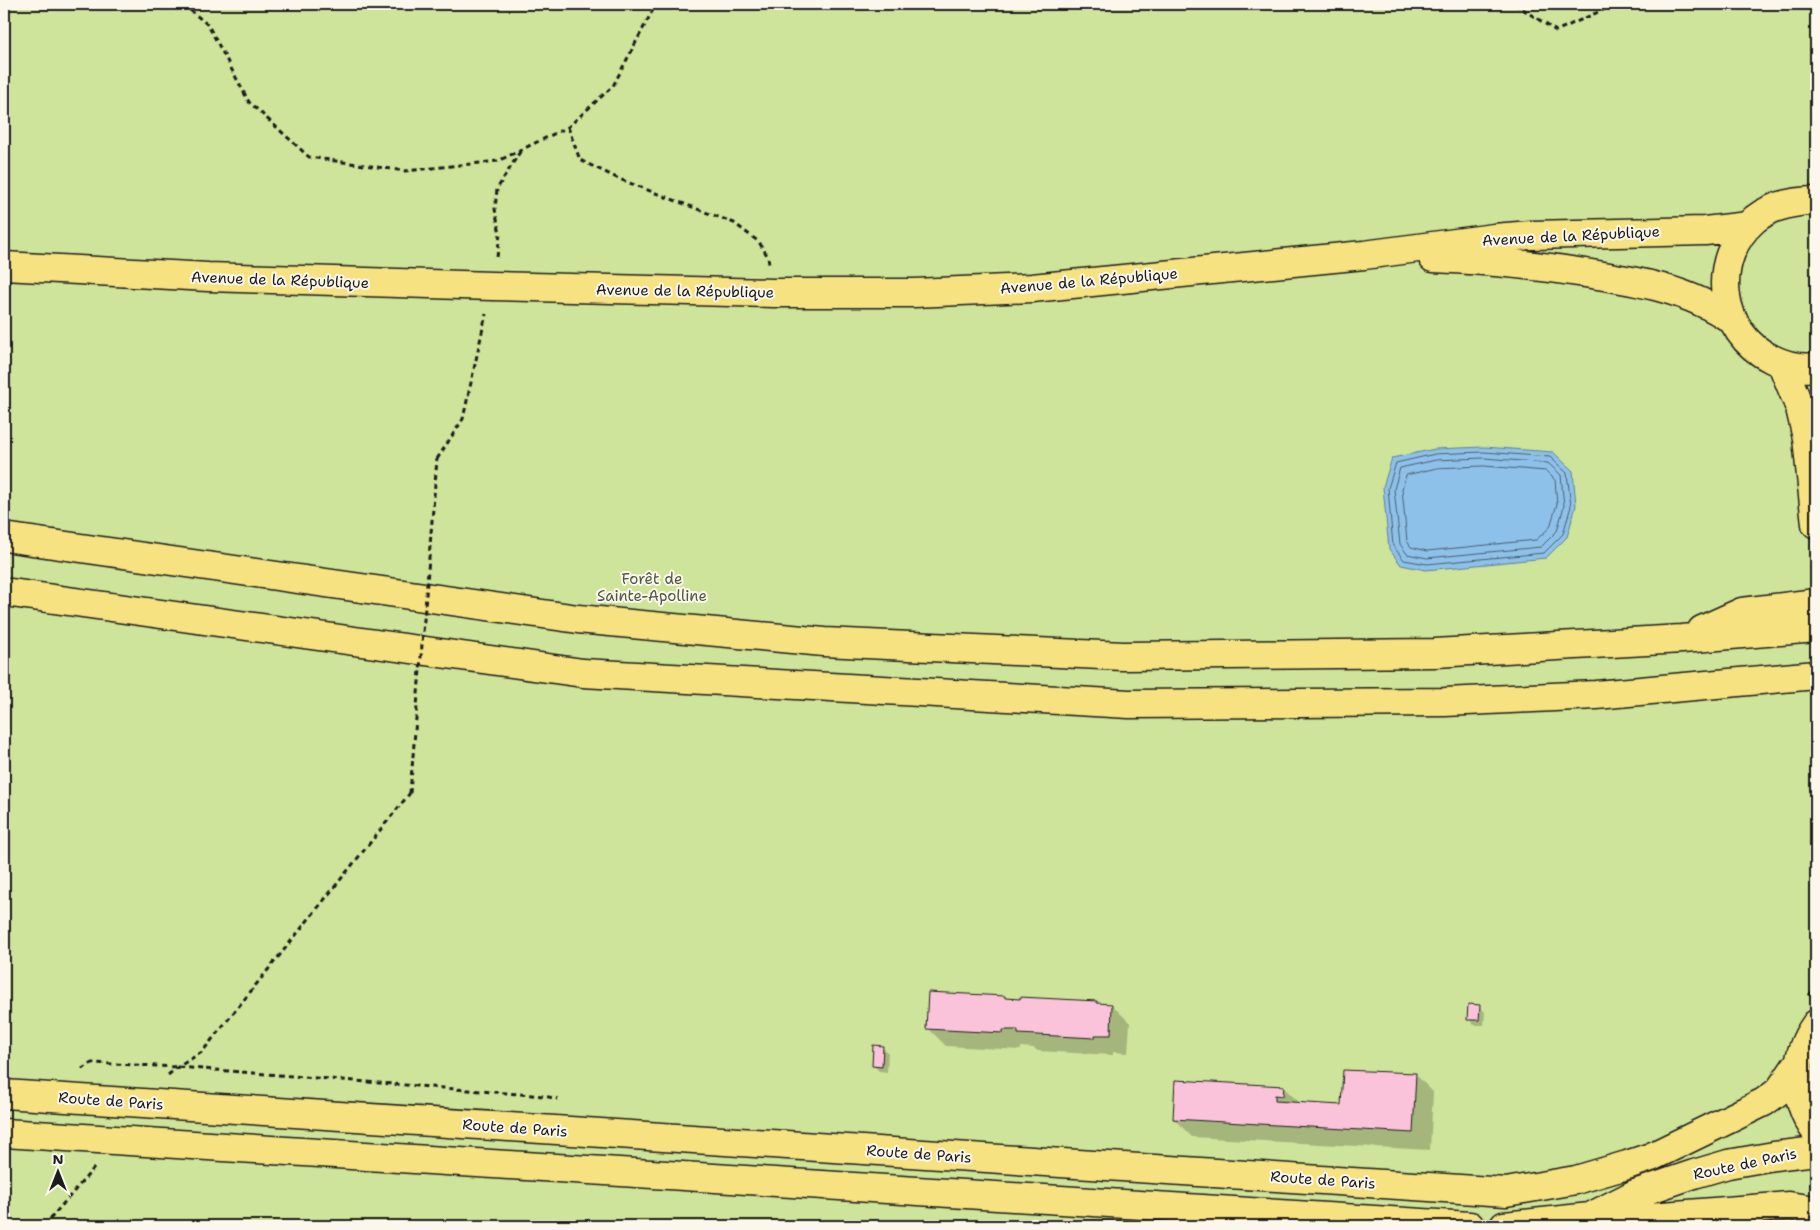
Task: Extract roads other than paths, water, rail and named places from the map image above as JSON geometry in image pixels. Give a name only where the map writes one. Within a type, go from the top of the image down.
[{"type":"main road","points":[[1816,201],[1784,204],[1769,210],[1748,226],[1732,248],[1725,272],[1725,296],[1732,320],[1744,339],[1762,354],[1782,364],[1805,369],[1816,368]]},
{"type":"main road","name":"Avenue de la République","points":[[4,266],[218,278],[774,293],[914,293],[1032,288],[1364,255],[1531,235],[1706,231],[1748,226]]},
{"type":"main road","name":"Avenue de la République","points":[[1364,255],[1508,263],[1633,281],[1699,300],[1732,320]]},
{"type":"main road","points":[[1782,364],[1800,408],[1805,428],[1816,518]]},
{"type":"main road","points":[[4,538],[578,619],[824,642],[1133,656],[1435,653],[1682,639],[1816,628]]},
{"type":"main road","points":[[4,592],[583,673],[1129,704],[1454,702],[1596,695],[1816,676]]},
{"type":"main road","points":[[1682,639],[1742,612],[1816,603]]},
{"type":"main road","points":[[1816,1024],[1806,1041],[1799,1062],[1798,1072],[1799,1095],[1806,1116],[1816,1132]]},
{"type":"main road","name":"Route de Paris","points":[[4,1094],[1506,1192],[1576,1180],[1651,1157],[1764,1102],[1779,1090],[1799,1062]]},
{"type":"main road","points":[[4,1133],[1470,1226]]},
{"type":"main road","name":"Route de Paris","points":[[1504,1226],[1590,1217],[1635,1194],[1694,1174],[1728,1164],[1816,1150]]},
{"type":"main road","points":[[1590,1217],[1650,1217],[1789,1206],[1816,1210]]},
{"type":"water","points":[[1484,447],[1553,452],[1573,471],[1576,506],[1567,537],[1546,558],[1426,570],[1401,565],[1389,549],[1383,487],[1392,458],[1435,449]]},
{"type":"park label","name":"Forêt de Sainte-Apolline","points":[[652,588]]}]
